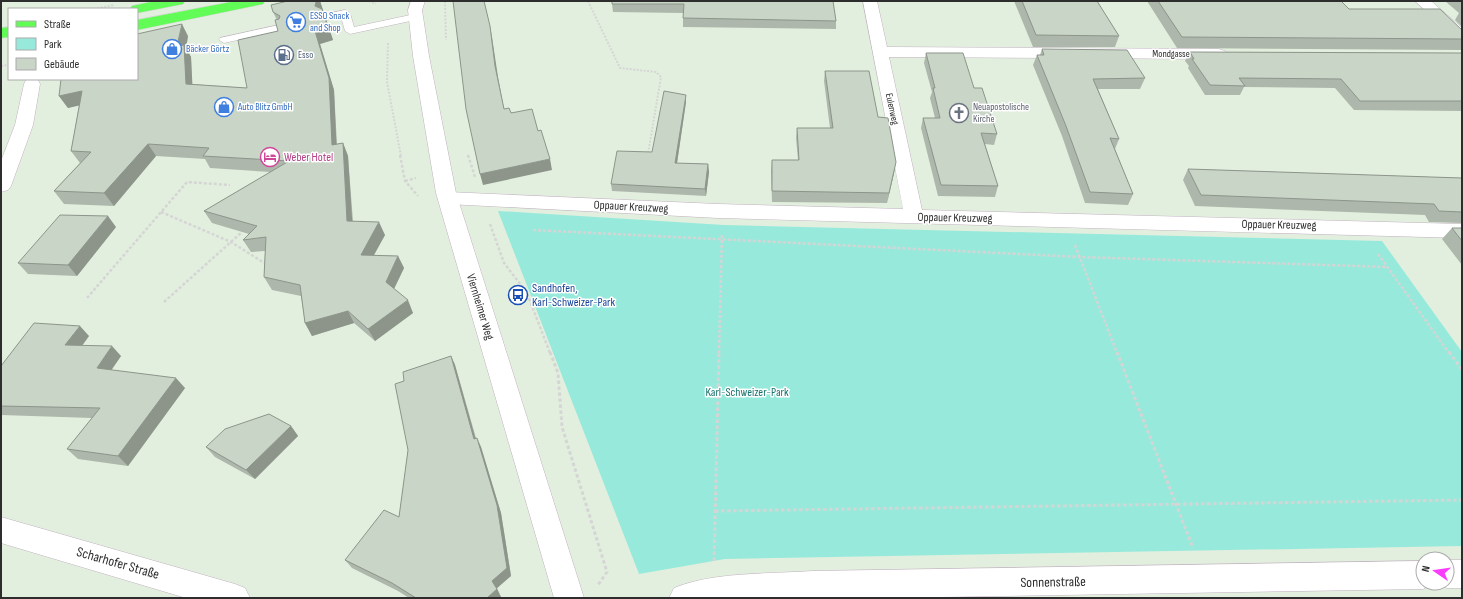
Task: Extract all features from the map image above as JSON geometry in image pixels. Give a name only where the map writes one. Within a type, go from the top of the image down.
[{"type":"main road","points":[[138,9],[178,1]]},
{"type":"main road","points":[[138,25],[253,2]]},
{"type":"street","name":"Eulenweg","points":[[870,1],[914,217]]},
{"type":"street","points":[[1422,1],[1462,36]]},
{"type":"street","name":"Viernheimer Weg","points":[[414,7],[426,102],[448,198],[569,598]]},
{"type":"street","name":"Mondgasse","points":[[880,52],[1231,55]]},
{"type":"street","points":[[1,186],[24,125],[32,84]]},
{"type":"street","name":"Oppauer Kreuzweg","points":[[448,198],[718,211],[1359,227],[1462,231]]},
{"type":"street","name":"Scharhofer Straße","points":[[1,530],[235,598]]},
{"type":"street","name":"Sonnenstraße","points":[[684,598],[714,592],[812,585],[1208,589],[1415,576]]},
{"type":"lane","points":[[326,17],[345,13],[350,31],[414,7]]},
{"type":"lane","points":[[224,40],[279,28]]},
{"type":"path","points":[[446,1],[446,47]]},
{"type":"path","points":[[588,1],[620,68],[656,72],[662,77],[647,162]]},
{"type":"path","points":[[467,151],[504,264],[528,293],[558,373],[562,427],[607,572],[593,592]]},
{"type":"path","points":[[87,298],[187,182],[230,185]]},
{"type":"path","points":[[714,592],[723,241],[718,211]]},
{"type":"path","points":[[161,212],[231,242],[266,264],[273,262]]},
{"type":"path","points":[[1066,220],[1208,589]]},
{"type":"path","points":[[1359,227],[1462,370]]},
{"type":"path","points":[[533,230],[723,241],[1080,257],[1388,267]]},
{"type":"path","points":[[164,302],[242,232]]},
{"type":"path","points":[[715,511],[1462,500]]},
{"type":"green space","name":"Karl-Schweizer-Park","points":[[498,211],[724,225],[1382,241],[1462,352],[1462,546],[725,559],[639,574]]},
{"type":"building","points":[[288,1],[320,1],[316,2],[315,6],[322,9],[328,28],[315,31],[329,78],[332,145],[343,143],[347,221],[379,222],[361,255],[398,256],[386,282],[408,300],[368,329],[348,311],[305,323],[300,285],[264,277],[266,237],[243,240],[257,226],[204,211],[289,161],[203,156],[209,148],[148,144],[104,193],[54,191],[91,152],[71,151],[82,91],[59,96],[61,80],[138,80],[138,34],[182,24],[177,46],[184,45],[186,84],[247,88],[238,40],[278,31],[275,20],[279,19],[280,16],[273,12],[271,5]]},
{"type":"building","points":[[453,1],[484,1],[490,26],[495,66],[504,109],[509,108],[511,113],[532,109],[538,131],[541,130],[550,159],[480,174],[466,109]]},
{"type":"building","points":[[612,1],[833,1],[836,21],[683,18],[684,4],[612,4]]},
{"type":"building","points":[[1022,1],[1097,1],[1119,36],[1036,35]]},
{"type":"building","points":[[1158,1],[1341,1],[1349,9],[1440,9],[1462,30],[1462,39],[1182,37]]},
{"type":"building","points":[[1042,49],[1127,50],[1145,78],[1093,79],[1119,139],[1110,138],[1133,194],[1090,192],[1066,126],[1037,55],[1044,55]]},
{"type":"building","points":[[1190,52],[1462,53],[1462,101],[1360,101],[1341,79],[1239,78],[1245,86],[1210,85],[1192,59],[1194,59]]},
{"type":"building","points":[[926,53],[963,53],[974,88],[982,88],[997,134],[981,133],[998,186],[941,185],[923,118],[940,118],[933,88],[935,88]]},
{"type":"building","points":[[825,71],[869,71],[878,117],[888,118],[896,162],[889,193],[772,191],[772,160],[799,160],[797,128],[833,128]]},
{"type":"building","points":[[664,91],[686,95],[675,163],[708,164],[705,189],[611,184],[617,151],[652,152]]},
{"type":"building","points":[[1188,169],[1462,178],[1462,212],[1439,211],[1434,204],[1201,195]]},
{"type":"building","points":[[60,215],[108,216],[68,265],[18,263]]},
{"type":"building","points":[[1452,228],[1462,228],[1462,241]]},
{"type":"building","points":[[34,323],[80,326],[65,345],[112,346],[97,368],[176,378],[118,456],[67,449],[100,408],[1,406],[1,366]]},
{"type":"building","points":[[451,356],[474,439],[477,438],[497,505],[507,568],[492,581],[497,589],[487,598],[416,598],[392,583],[345,560],[384,510],[399,517],[408,450],[395,384],[404,381],[403,372]]},
{"type":"building","points":[[269,414],[291,426],[246,470],[206,447],[225,429]]},
{"type":"place","name":"ESSO Snack and Shop","points":[[296,22]]},
{"type":"place","name":"Bäcker Görtz","points":[[172,49]]},
{"type":"place","name":"Esso","points":[[284,55]]},
{"type":"place","name":"Auto Blitz GmbH","points":[[224,107]]},
{"type":"place","name":"Neuapostolische Kirche","points":[[959,113]]},
{"type":"place","name":"Weber Hotel","points":[[270,157]]},
{"type":"place","name":"Sandhofen, Karl-Schweizer-Park","points":[[518,295]]}]
